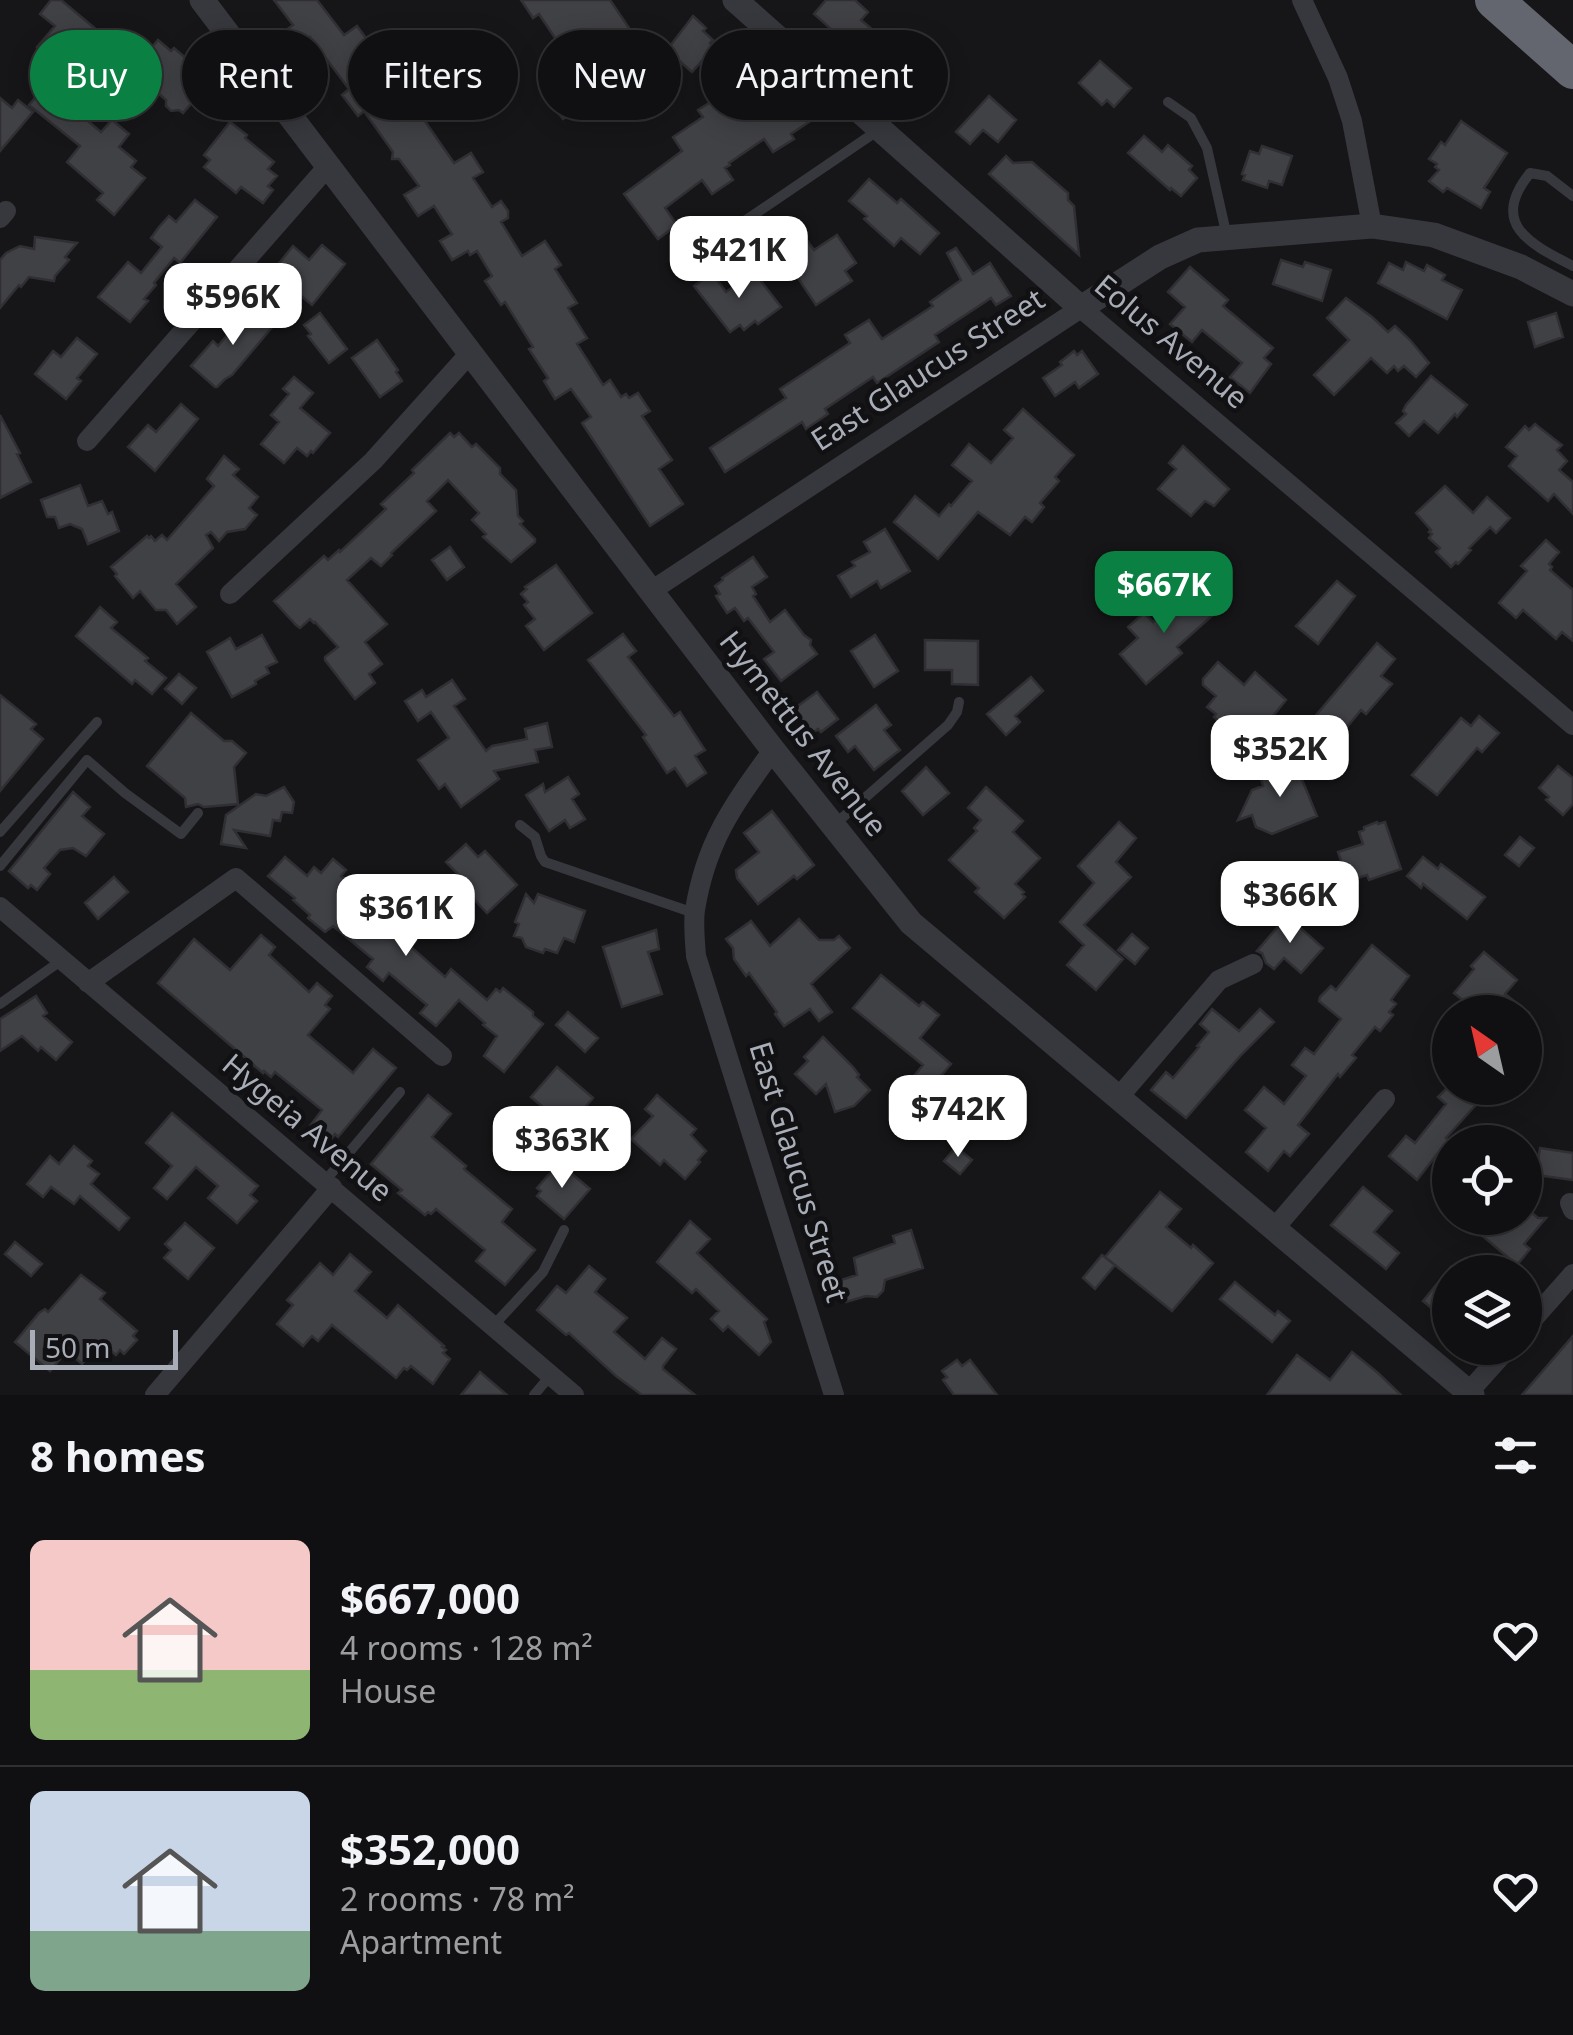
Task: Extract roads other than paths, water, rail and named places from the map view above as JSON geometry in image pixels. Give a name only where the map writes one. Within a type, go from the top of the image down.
[{"type":"highway","points":[[1494,0],[1573,70]]},
{"type":"highway","points":[[1533,0],[1573,36]]},
{"type":"street","name":"Hymettus Avenue","points":[[202,0],[773,750],[911,923],[1469,1394]]},
{"type":"street","name":"Eolus Avenue","points":[[735,0],[1081,308],[1573,725]]},
{"type":"street","points":[[1302,0],[1338,78],[1352,121],[1372,226]]},
{"type":"street","points":[[88,441],[328,165]]},
{"type":"street","name":"East Glaucus Street","points":[[651,591],[1160,257],[1198,240],[1372,226],[1434,235],[1521,267],[1573,294]]},
{"type":"street","points":[[230,594],[372,461],[471,352]]},
{"type":"street","name":"East Glaucus Street","points":[[773,750],[730,809],[711,848],[694,912],[696,956],[834,1395]]},
{"type":"street","points":[[88,983],[236,878],[442,1056]]},
{"type":"street","name":"Hygeia Avenue","points":[[0,907],[574,1395]]},
{"type":"street","points":[[1118,1098],[1220,980],[1253,964]]},
{"type":"street","points":[[1274,1230],[1385,1100]]},
{"type":"street","points":[[155,1395],[328,1184]]},
{"type":"street","points":[[1542,1309],[1573,1274]]},
{"type":"street","points":[[1469,1394],[1494,1365]]},
{"type":"lane","points":[[1168,102],[1191,118],[1207,148],[1228,238]]},
{"type":"lane","points":[[732,229],[880,130]]},
{"type":"lane","points":[[1573,196],[1547,176],[1530,172],[1520,186],[1513,212],[1519,230],[1531,243],[1573,266]]},
{"type":"lane","points":[[834,825],[948,725],[960,702]]},
{"type":"lane","points":[[0,832],[97,722]]},
{"type":"lane","points":[[0,866],[86,760],[182,834],[198,813]]},
{"type":"lane","points":[[520,825],[535,837],[546,862],[694,912]]},
{"type":"lane","points":[[0,1004],[62,960]]},
{"type":"lane","points":[[328,1184],[400,1092]]},
{"type":"lane","points":[[493,1326],[542,1272],[564,1230]]},
{"type":"lane","points":[[534,1395],[551,1375]]}]
